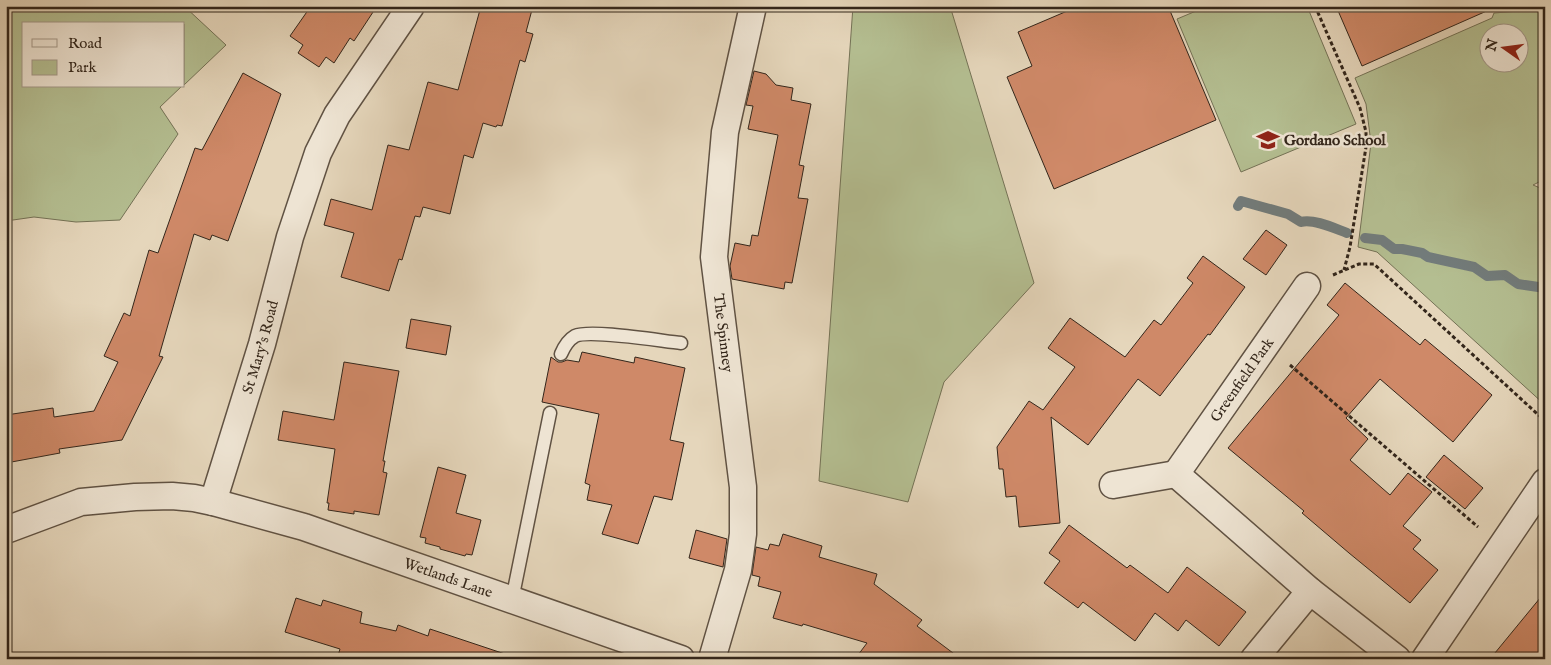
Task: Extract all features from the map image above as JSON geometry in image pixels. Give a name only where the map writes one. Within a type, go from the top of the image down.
[{"type":"street","name":"St Mary's Road","points":[[213,502],[262,344],[290,237],[318,153],[337,115],[411,6]]},
{"type":"street","name":"The Spinney","points":[[712,659],[738,570],[743,534],[743,487],[714,257],[725,132],[752,6]]},
{"type":"street","name":"Greenfield Park","points":[[1176,474],[1307,286]]},
{"type":"street","points":[[1113,485],[1176,474],[1310,592],[1397,659]]},
{"type":"street","points":[[1426,659],[1545,482]]},
{"type":"street","points":[[6,530],[81,502],[135,496],[172,496],[213,502]]},
{"type":"street","name":"Wetlands Lane","points":[[213,502],[304,527],[681,659]]},
{"type":"street","points":[[1254,659],[1310,592]]},
{"type":"lane","points":[[560,354],[565,345],[576,336],[595,334],[681,343]]},
{"type":"lane","points":[[512,600],[550,413]]},
{"type":"path","points":[[1316,6],[1360,108],[1366,132],[1366,147],[1350,247],[1344,270]]},
{"type":"path","points":[[1475,6],[1498,6]]},
{"type":"path","points":[[1307,286],[1359,264],[1374,264],[1545,420]]},
{"type":"path","points":[[1266,345],[1501,547]]},
{"type":"green space","points":[[6,6],[184,6],[226,45],[185,84],[185,22],[22,22],[22,88],[180,88],[160,107],[178,134],[120,220],[76,222],[34,217],[6,221]]},
{"type":"green space","points":[[853,6],[950,6],[1034,283],[944,382],[908,502],[819,481]]},
{"type":"green space","points":[[1208,6],[1307,6],[1356,124],[1241,172],[1177,19]]},
{"type":"green space","points":[[1545,9],[1545,179],[1533,185],[1545,190],[1545,405],[1377,252],[1358,247],[1371,143],[1366,104],[1355,78],[1478,24],[1478,72],[1528,72],[1528,22],[1483,22],[1492,18],[1494,13]]},
{"type":"building","points":[[311,6],[377,6],[354,41],[350,38],[334,63],[326,57],[319,67],[298,53],[303,45],[290,36]]},
{"type":"building","points":[[481,6],[533,6],[526,32],[533,34],[525,62],[520,60],[502,126],[497,125],[496,127],[483,123],[473,158],[464,155],[450,214],[423,207],[420,217],[415,216],[402,260],[399,259],[389,291],[341,277],[354,233],[324,225],[331,199],[372,210],[388,145],[409,150],[428,82],[458,90]]},
{"type":"building","points":[[1079,6],[1168,6],[1216,120],[1054,189],[1007,77],[1032,66],[1018,32]]},
{"type":"building","points":[[1336,6],[1498,6],[1362,66]]},
{"type":"building","points":[[754,71],[766,74],[776,85],[793,88],[791,100],[811,104],[799,165],[804,166],[798,198],[808,199],[792,283],[785,282],[784,289],[732,279],[730,266],[735,243],[750,246],[752,235],[758,236],[778,135],[748,129],[753,106],[746,105]]},
{"type":"building","points":[[243,73],[281,94],[228,241],[212,235],[210,240],[194,234],[159,356],[163,357],[122,440],[59,449],[60,453],[6,463],[6,415],[53,408],[54,417],[94,411],[118,362],[104,356],[124,313],[130,316],[149,250],[158,253],[195,148],[202,150]]},
{"type":"building","points":[[1266,230],[1287,245],[1266,275],[1243,259]]},
{"type":"building","points":[[1203,256],[1245,287],[1210,335],[1208,334],[1160,396],[1138,379],[1088,445],[1051,417],[1060,523],[1019,527],[1016,496],[1006,497],[1003,469],[999,469],[997,447],[1029,401],[1043,410],[1075,367],[1048,348],[1070,318],[1125,357],[1154,320],[1161,325],[1193,283],[1187,278]]},
{"type":"building","points":[[1345,283],[1420,345],[1425,339],[1492,395],[1453,442],[1380,379],[1346,418],[1368,439],[1350,460],[1390,495],[1408,473],[1432,492],[1403,526],[1421,540],[1413,549],[1438,570],[1410,603],[1302,513],[1304,511],[1228,448],[1339,315],[1327,305]]},
{"type":"building","points":[[411,319],[451,326],[446,355],[406,348]]},
{"type":"building","points":[[582,352],[634,363],[635,357],[685,368],[670,440],[684,443],[672,500],[654,496],[638,544],[602,534],[612,505],[587,500],[590,485],[585,483],[599,414],[542,402],[551,357],[558,362],[567,360],[579,362]]},
{"type":"building","points":[[344,362],[399,371],[383,461],[385,461],[383,472],[387,473],[379,515],[354,511],[354,514],[328,510],[329,503],[327,503],[335,449],[278,440],[283,411],[334,420]]},
{"type":"building","points":[[1444,455],[1483,488],[1465,509],[1426,477]]},
{"type":"building","points":[[438,467],[466,475],[456,513],[481,520],[472,555],[466,554],[465,556],[440,549],[440,547],[425,543],[426,538],[420,537]]},
{"type":"building","points":[[1069,525],[1127,568],[1130,565],[1168,593],[1187,567],[1246,612],[1219,646],[1186,620],[1178,631],[1155,613],[1135,641],[1083,602],[1078,608],[1044,583],[1060,561],[1049,553]]},
{"type":"building","points":[[696,530],[727,539],[723,567],[689,558]]},
{"type":"building","points":[[783,534],[822,546],[819,557],[877,574],[874,584],[922,620],[917,626],[961,659],[855,659],[867,643],[803,624],[802,626],[773,618],[781,592],[758,586],[760,577],[752,575],[756,547],[768,550],[770,544],[779,546]]},
{"type":"building","points":[[1545,592],[1545,659],[1490,659]]},
{"type":"building","points":[[296,598],[321,606],[323,600],[362,612],[360,623],[396,631],[398,625],[428,636],[430,629],[505,654],[504,659],[337,659],[340,649],[285,632]]},
{"type":"waterway","points":[[1238,206],[1241,201],[1288,214],[1301,222],[1312,221],[1347,233]]},
{"type":"waterway","points":[[1365,238],[1382,240],[1394,249],[1422,253],[1428,257],[1474,267],[1487,276],[1505,275],[1518,284],[1545,288]]},
{"type":"place","name":"Gordano School","points":[[1268,140]]}]
